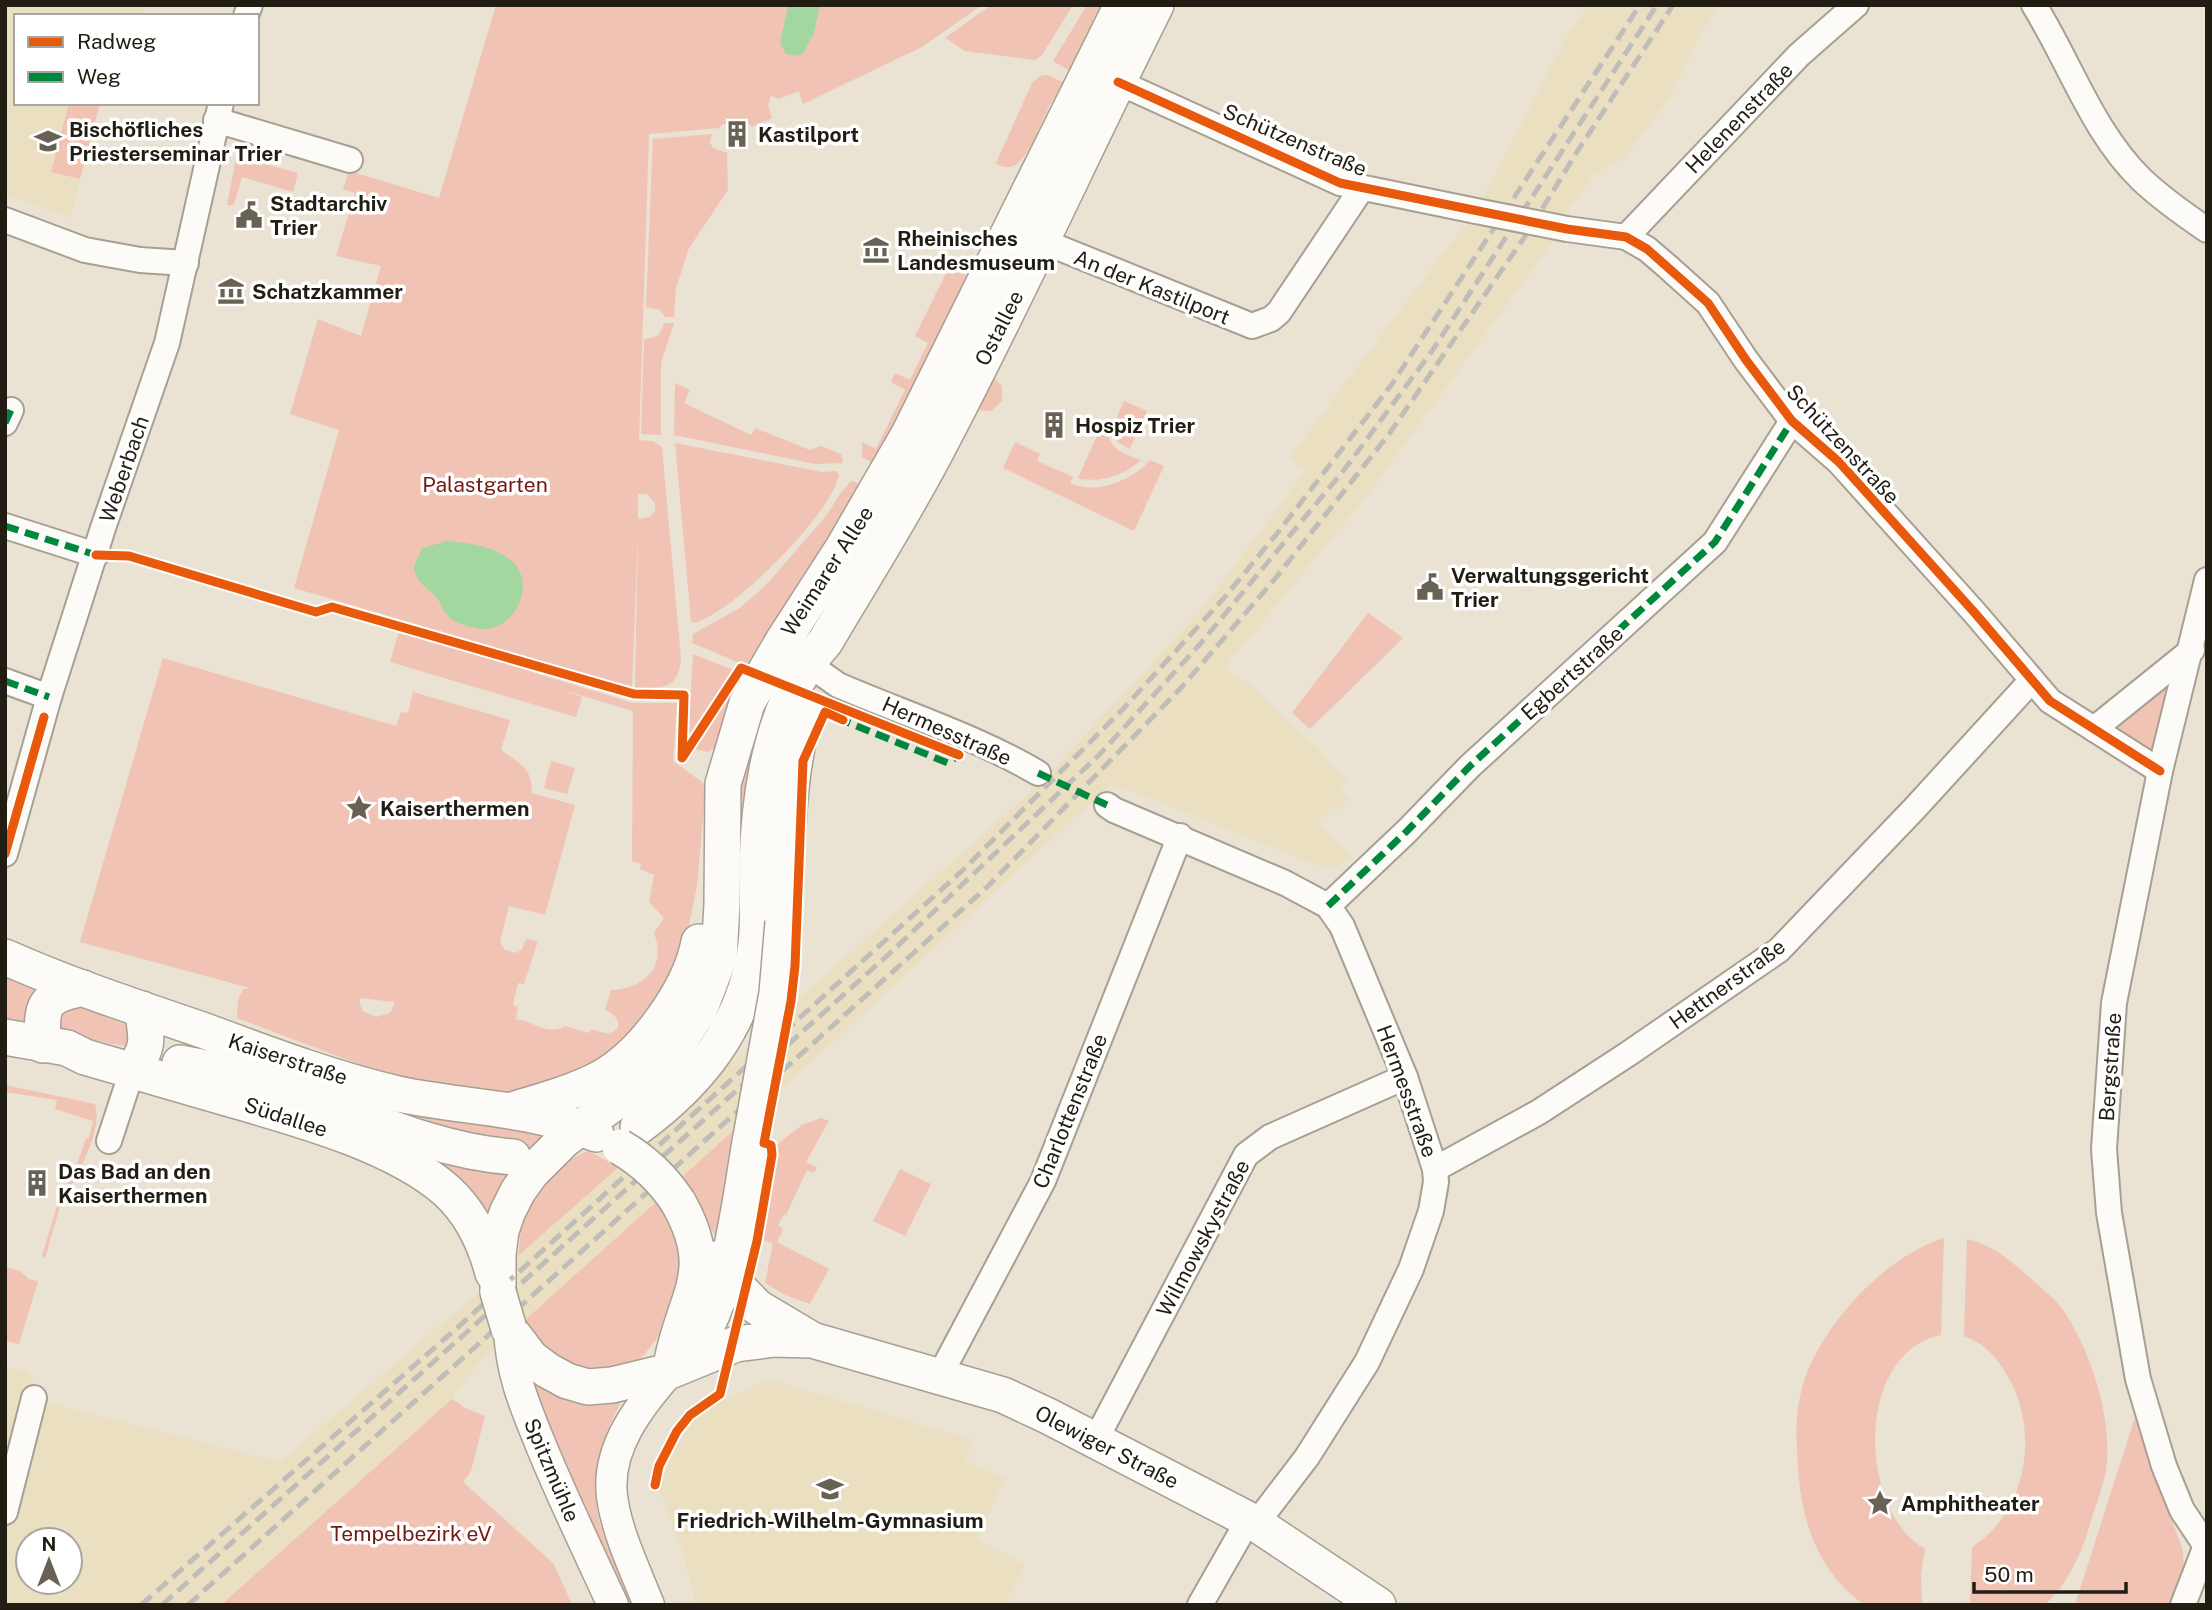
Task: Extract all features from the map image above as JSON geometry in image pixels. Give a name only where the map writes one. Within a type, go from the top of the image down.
[{"type":"main road","name":"Weimarer Allee","points":[[579,1127],[645,1080],[669,1057],[699,1011],[719,958],[723,784],[747,703],[783,640],[843,548],[909,434],[1122,5]]},
{"type":"main road","name":"Ostallee","points":[[823,657],[940,444],[1042,242],[1156,5]]},
{"type":"main road","points":[[629,1137],[702,1070],[733,1023],[743,997],[757,937],[758,828],[770,751],[783,715],[814,653],[823,657],[797,740],[777,993],[725,1274],[715,1310],[704,1334],[684,1360],[670,1371]]},
{"type":"main road","points":[[512,1110],[567,1093],[600,1079],[631,1055],[671,1006],[686,981],[698,951],[723,784]]},
{"type":"main road","name":"Kaiserstraße","points":[[5,957],[249,1047],[386,1090],[448,1102],[512,1110],[579,1127]]},
{"type":"main road","points":[[55,1046],[42,1018],[44,1008],[58,994],[83,988]]},
{"type":"main road","points":[[137,1063],[147,1046],[142,1009]]},
{"type":"main road","points":[[5,1037],[55,1046],[83,1044],[137,1063],[248,1077],[281,1087],[377,1125],[457,1149],[513,1157]]},
{"type":"main road","name":"Südallee","points":[[137,1063],[300,1120],[411,1165],[449,1193],[468,1216],[486,1250],[498,1292]]},
{"type":"main road","points":[[579,1127],[629,1137],[646,1164],[670,1189],[725,1274],[766,1313],[812,1340],[774,1339],[736,1344],[670,1371],[599,1388],[578,1385],[558,1377],[538,1364],[509,1329],[498,1292],[498,1254],[506,1213],[531,1173],[579,1127]]},
{"type":"main road","points":[[670,1371],[675,1344],[696,1285],[697,1255],[685,1216]]},
{"type":"main road","name":"Olewiger Straße","points":[[812,1340],[1003,1395],[1255,1523],[1378,1605]]},
{"type":"street","name":"Helenenstraße","points":[[1626,237],[1799,55],[1856,5]]},
{"type":"street","points":[[2034,5],[2056,41],[2092,113],[2118,151],[2141,179],[2207,230]]},
{"type":"street","name":"Schützenstraße","points":[[1118,82],[1340,183],[1567,229],[1626,237],[1647,249],[1707,303],[1793,421],[1839,462],[2050,701],[2160,771]]},
{"type":"street","name":"Weberbach","points":[[5,854],[12,806],[103,528],[162,359],[219,112],[350,160]]},
{"type":"street","name":"An der Kastilport","points":[[1042,242],[1252,326],[1271,319],[1279,312],[1362,188]]},
{"type":"street","points":[[5,220],[85,250],[126,258],[186,263]]},
{"type":"street","name":"Egbertstraße","points":[[1328,906],[1471,765],[1715,542],[1793,421]]},
{"type":"street","points":[[5,526],[96,555]]},
{"type":"street","name":"Bergstraße","points":[[2206,1545],[2182,1510],[2153,1433],[2138,1379],[2109,1213],[2104,1149],[2115,1003],[2160,771],[2198,646],[2207,580]]},
{"type":"street","points":[[2094,729],[2198,646]]},
{"type":"street","name":"Hermesstraße","points":[[823,657],[838,685],[965,736],[1038,773]]},
{"type":"street","name":"Hettnerstraße","points":[[1435,1169],[1539,1112],[1779,950],[1916,808],[2032,680]]},
{"type":"street","points":[[5,681],[49,697]]},
{"type":"street","name":"Hermesstraße","points":[[797,740],[822,704],[831,698],[854,692]]},
{"type":"street","points":[[1107,805],[1285,883],[1328,906]]},
{"type":"street","name":"Charlottenstraße","points":[[939,1377],[1043,1181],[1180,836]]},
{"type":"street","name":"Hermesstraße","points":[[1200,1605],[1241,1533],[1255,1523],[1307,1457],[1367,1362],[1411,1269],[1431,1211],[1436,1182],[1435,1169],[1405,1077],[1342,926],[1328,906]]},
{"type":"street","points":[[109,1141],[137,1063]]},
{"type":"street","name":"Wilmowskystraße","points":[[1096,1441],[1246,1155],[1270,1137],[1405,1077]]},
{"type":"street","name":"Spitzmühle","points":[[509,1329],[512,1367],[526,1408],[555,1480],[613,1605]]},
{"type":"street","name":"Spitzmühle","points":[[649,1605],[617,1521],[611,1483],[617,1454],[629,1424],[640,1406],[670,1371]]},
{"type":"street","points":[[5,1512],[34,1398]]},
{"type":"street","points":[[2183,1605],[2206,1545]]},
{"type":"shaded area","name":"Bischöfliches Priesterseminar Trier","points":[[5,5],[145,5],[143,14],[14,14],[14,105],[99,105],[70,218],[5,194]]},
{"type":"shaded area","points":[[820,5],[813,37],[805,51],[799,56],[786,54],[780,43],[788,6]]},
{"type":"shaded area","points":[[1590,5],[1719,5],[1703,29],[1670,97],[1625,157],[1593,175],[1567,212],[1551,244],[1365,498],[1224,668],[1249,684],[1347,780],[1339,789],[1349,799],[1337,810],[1333,807],[1317,823],[1351,856],[1337,866],[1322,867],[1133,791],[1110,785],[835,1040],[478,1363],[452,1399],[221,1605],[5,1605],[5,1367],[27,1372],[48,1403],[280,1462],[470,1300],[647,1142],[796,1001],[1036,787],[1198,614],[1306,470],[1290,459],[1476,211],[1571,29]]},
{"type":"shaded area","points":[[447,541],[494,551],[511,560],[517,567],[523,586],[522,596],[518,606],[505,622],[484,629],[458,622],[447,615],[439,601],[420,582],[414,567],[422,548]]},
{"type":"shaded area","name":"Friedrich-Wilhelm-Gymnasium","points":[[767,1379],[973,1440],[965,1461],[1005,1479],[976,1539],[1025,1564],[1004,1605],[696,1605],[682,1550],[660,1492],[664,1471],[681,1438],[702,1412]]},
{"type":"green space","name":"Palastgarten","points":[[496,5],[982,5],[922,47],[803,104],[799,91],[779,99],[771,96],[768,105],[772,118],[752,127],[749,124],[723,124],[719,128],[649,134],[639,440],[653,441],[662,447],[681,659],[676,677],[667,685],[635,688],[638,531],[632,688],[294,588],[339,430],[290,414],[318,319],[361,336],[381,266],[336,256],[355,193],[343,189],[349,171],[439,198]],"holes":[[[638,494],[647,494],[655,503],[655,511],[649,517],[638,519]]]},
{"type":"green space","points":[[991,5],[1073,5],[1042,55],[1035,60],[965,51],[945,38]]},
{"type":"green space","points":[[1087,5],[1110,5],[1075,74],[1053,61]]},
{"type":"green space","points":[[1048,75],[1070,86],[1053,100],[1023,157],[1015,165],[1006,167],[996,163],[1032,83],[1040,76]]},
{"type":"green space","points":[[68,105],[99,105],[80,179],[51,172]]},
{"type":"green space","points":[[712,134],[710,143],[713,148],[727,153],[728,190],[689,248],[676,288],[674,317],[665,317],[660,310],[646,307],[653,139]]},
{"type":"green space","points":[[240,138],[253,140],[247,159],[298,173],[293,192],[242,177],[234,205],[227,205]]},
{"type":"green space","points":[[952,271],[965,274],[969,281],[874,464],[862,457],[862,442],[876,449],[905,390],[891,382],[895,373],[910,380],[928,343],[915,336],[945,275]]},
{"type":"green space","points":[[664,323],[674,323],[661,363],[661,435],[641,434],[644,340],[659,335]]},
{"type":"green space","points":[[993,376],[1002,386],[1002,401],[991,411],[976,410]]},
{"type":"green space","points":[[675,383],[690,390],[684,403],[751,435],[755,428],[810,450],[821,446],[841,454],[843,463],[815,464],[674,435]]},
{"type":"green space","points":[[1124,401],[1147,411],[1130,449],[1119,443],[1115,432]]},
{"type":"green space","points":[[1104,420],[1109,422],[1109,438],[1116,448],[1141,460],[1112,477],[1080,479],[1078,478]]},
{"type":"green space","points":[[1015,442],[1040,454],[1037,461],[1073,477],[1070,483],[1080,486],[1102,487],[1124,480],[1150,460],[1164,466],[1134,531],[1003,468]]},
{"type":"green space","points":[[675,443],[822,472],[836,471],[839,474],[820,512],[778,560],[731,602],[693,623],[691,621]]},
{"type":"green space","points":[[851,481],[862,488],[716,747],[708,752],[695,749],[747,666],[692,643],[693,634],[740,608],[767,584],[826,516]]},
{"type":"green space","points":[[1368,613],[1403,638],[1310,729],[1292,713]]},
{"type":"green space","points":[[399,631],[633,703],[677,703],[673,761],[706,785],[697,886],[683,955],[649,1017],[599,1065],[533,1090],[488,1094],[406,1082],[237,1018],[238,999],[244,989],[250,988],[80,942],[163,658],[396,726],[401,712],[408,713],[413,692],[510,720],[501,750],[527,772],[532,793],[575,805],[545,915],[509,906],[500,942],[505,950],[516,953],[522,949],[526,939],[538,941],[524,984],[518,983],[513,1005],[518,1007],[516,1019],[552,1030],[565,1026],[589,1033],[591,1029],[614,1032],[618,1022],[605,1010],[611,990],[633,985],[650,974],[657,956],[654,933],[664,918],[649,902],[654,875],[640,869],[641,864],[632,861],[633,711],[563,690],[582,697],[576,717],[390,662]],"holes":[[[360,998],[394,1002],[390,1013],[376,1017],[363,1011]]]},
{"type":"green space","points":[[802,639],[759,735],[742,806],[740,843],[735,843],[743,765],[758,710]]},
{"type":"green space","points":[[693,654],[733,670],[688,742]]},
{"type":"green space","points":[[2178,667],[2155,760],[2111,731]]},
{"type":"green space","points":[[551,761],[575,768],[567,794],[544,788]]},
{"type":"green space","points":[[5,976],[46,992],[26,1027],[5,1022]]},
{"type":"green space","points":[[67,1005],[139,1030],[138,1049],[59,1033],[54,1013]]},
{"type":"green space","points":[[5,1085],[95,1104],[97,1114],[93,1136],[69,1191],[63,1196],[45,1258],[42,1256],[61,1193],[65,1193],[71,1172],[74,1173],[93,1121],[55,1109],[57,1100],[5,1092]]},
{"type":"green space","points":[[361,1098],[547,1135],[487,1222],[406,1150],[514,1165],[514,1138],[460,1131]]},
{"type":"green space","points":[[821,1118],[829,1121],[806,1162],[817,1167],[814,1173],[807,1170],[786,1215],[784,1214],[778,1225],[783,1229],[777,1242],[829,1269],[810,1304],[785,1295],[765,1283],[773,1243],[762,1240],[777,1155],[775,1146],[802,1125]]},
{"type":"green space","points":[[733,1131],[725,1182],[730,1183],[716,1236],[700,1216],[704,1213],[682,1177]]},
{"type":"green space","points":[[588,1151],[619,1167],[518,1256],[523,1219],[537,1189],[552,1173]]},
{"type":"green space","points":[[900,1169],[931,1184],[905,1236],[873,1221]]},
{"type":"green space","points":[[655,1203],[671,1219],[685,1262],[667,1326],[643,1356],[628,1366],[572,1372],[529,1333],[525,1320]]},
{"type":"green space","points":[[1944,1238],[1941,1335],[1913,1347],[1893,1370],[1880,1400],[1875,1434],[1878,1469],[1887,1502],[1903,1529],[1925,1549],[1921,1574],[1922,1605],[1864,1605],[1846,1590],[1820,1555],[1805,1516],[1798,1473],[1799,1399],[1809,1368],[1821,1344],[1855,1299],[1898,1261]]},
{"type":"green space","points":[[1967,1239],[2001,1254],[2060,1306],[2076,1332],[2093,1370],[2104,1411],[2107,1451],[2101,1489],[2074,1566],[2045,1605],[1970,1605],[1972,1547],[1991,1532],[2006,1513],[2023,1468],[2025,1444],[2017,1397],[2007,1375],[1989,1351],[1964,1336]]},
{"type":"green space","points":[[5,1267],[20,1271],[29,1279],[38,1281],[19,1344],[5,1341]]},
{"type":"green space","points":[[527,1379],[624,1396],[610,1424],[600,1454],[596,1499],[605,1538],[636,1605],[620,1605]]},
{"type":"green space","name":"Tempelbezirk eV","points":[[452,1399],[485,1416],[471,1471],[463,1482],[554,1564],[572,1605],[221,1605]]},
{"type":"green space","points":[[2135,1417],[2183,1551],[2184,1571],[2170,1605],[2075,1605]]},
{"type":"railway","points":[[141,1605],[457,1328],[963,870],[1123,709],[1224,598],[1392,384],[1640,5]]},
{"type":"railway","points":[[162,1605],[889,954],[1100,754],[1201,643],[1344,470],[1432,351],[1657,5]]},
{"type":"railway","points":[[188,1605],[987,887],[1180,689],[1274,580],[1389,434],[1530,229],[1673,5]]},
{"type":"marked path","points":[[5,423],[11,410]]},
{"type":"marked path","points":[[1328,906],[1470,766],[1715,542],[1792,421]]},
{"type":"marked path","points":[[5,526],[102,555]]},
{"type":"marked path","points":[[5,681],[49,697]]},
{"type":"marked path","points":[[837,718],[948,763],[959,755]]},
{"type":"marked path","points":[[1038,773],[1107,805]]},
{"type":"cycle path","points":[[1118,82],[1340,183],[1567,229],[1626,237],[1647,249],[1708,303],[1792,421],[1839,462],[2050,701],[2160,771]]},
{"type":"cycle path","points":[[96,555],[129,556],[316,612],[332,607],[634,694],[684,695],[682,758],[741,668],[959,755]]},
{"type":"cycle path","points":[[655,1485],[659,1466],[677,1431],[690,1415],[720,1394],[757,1241],[772,1155],[771,1145],[764,1143],[795,966],[803,761],[825,712],[843,720]]},
{"type":"cycle path","points":[[5,854],[44,717]]},
{"type":"place","name":"Kastilport","points":[[737,134]]},
{"type":"place","name":"Bischöfliches Priesterseminar Trier","points":[[48,141]]},
{"type":"place","name":"Stadtarchiv Trier","points":[[249,215]]},
{"type":"place","name":"Rheinisches Landesmuseum","points":[[876,250]]},
{"type":"place","name":"Schatzkammer","points":[[231,291]]},
{"type":"place","name":"Hospiz Trier","points":[[1054,425]]},
{"type":"place","name":"Verwaltungsgericht Trier","points":[[1430,587]]},
{"type":"place","name":"Kaiserthermen","points":[[359,808]]},
{"type":"place","name":"Das Bad an den Kaiserthermen","points":[[37,1183]]},
{"type":"place","name":"Friedrich-Wilhelm-Gymnasium","points":[[830,1489]]},
{"type":"place","name":"Amphitheater","points":[[1880,1503]]}]
